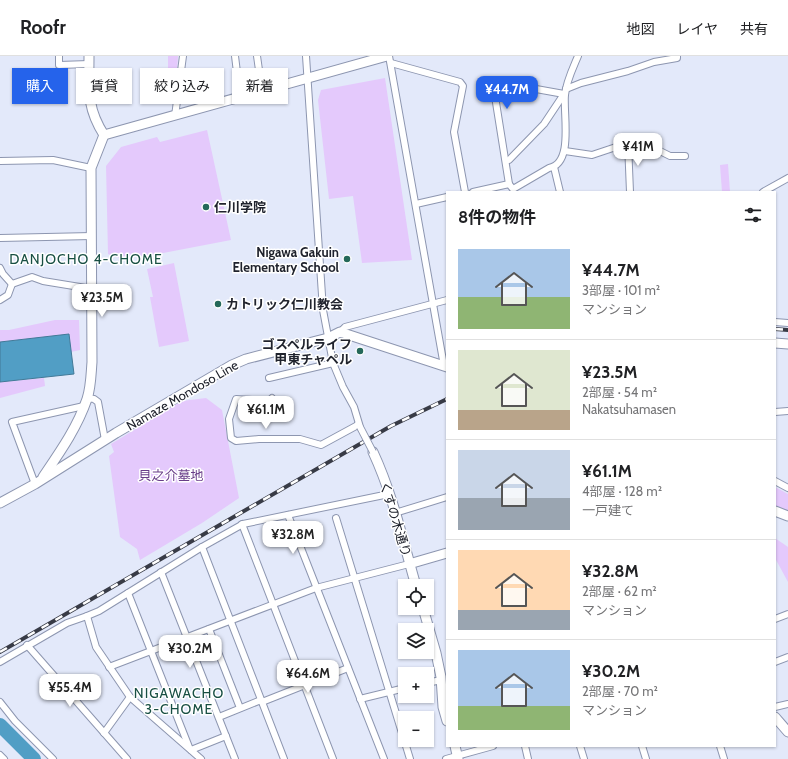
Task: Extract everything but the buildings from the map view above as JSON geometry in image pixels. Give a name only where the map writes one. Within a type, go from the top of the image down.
[{"type":"street","points":[[59,56],[59,65],[89,60],[88,95],[96,123],[104,135]]},
{"type":"street","points":[[175,116],[183,56]]},
{"type":"street","points":[[235,56],[236,68]]},
{"type":"street","points":[[257,56],[259,68]]},
{"type":"street","points":[[306,56],[323,310],[333,363],[354,407],[359,426],[373,452]]},
{"type":"street","points":[[506,161],[509,160],[544,124],[565,91],[578,56]]},
{"type":"street","points":[[565,91],[565,151],[561,161],[554,167],[548,168],[513,189],[510,184],[494,90],[496,88],[525,87],[565,91],[581,84],[654,62],[677,58],[677,56]]},
{"type":"street","points":[[288,84],[389,58],[460,82],[463,86],[454,132],[465,191]]},
{"type":"street","points":[[389,58],[433,303],[446,366],[340,332],[344,327],[433,303],[446,300]]},
{"type":"street","points":[[104,135],[232,99]]},
{"type":"street","points":[[104,135],[92,168],[92,362],[86,402],[72,434],[38,482],[12,422],[86,402],[94,400],[98,402],[105,440]]},
{"type":"street","points":[[565,151],[592,155],[628,144],[629,140],[650,146],[670,156],[685,156]]},
{"type":"street","points":[[628,144],[630,191]]},
{"type":"street","points":[[0,161],[53,160],[92,168]]},
{"type":"street","points":[[554,167],[560,191]]},
{"type":"street","points":[[765,191],[788,178]]},
{"type":"street","points":[[478,191],[510,184]]},
{"type":"street","points":[[416,204],[446,197]]},
{"type":"street","points":[[0,238],[92,236]]},
{"type":"street","points":[[0,268],[2,274],[12,284]]},
{"type":"street","points":[[12,284],[32,277],[43,281],[92,289]]},
{"type":"street","points":[[0,300],[8,295],[12,284]]},
{"type":"street","points":[[776,322],[788,323]]},
{"type":"street","name":"Namaze Mondoso Line","points":[[0,503],[38,482],[105,440],[232,365],[246,358],[328,338],[340,332]]},
{"type":"street","points":[[776,343],[788,344]]},
{"type":"street","points":[[269,378],[333,363]]},
{"type":"street","points":[[272,398],[269,401],[236,399],[229,418],[231,438],[236,441],[258,439],[300,439],[322,445],[356,426],[359,426]]},
{"type":"street","points":[[776,412],[788,411]]},
{"type":"street","name":"くすの木通り","points":[[373,452],[389,494],[414,579]]},
{"type":"street","points":[[56,458],[59,462],[64,464],[69,463]]},
{"type":"street","points":[[776,482],[788,488]]},
{"type":"street","points":[[0,662],[67,623],[99,611],[242,524],[389,494]]},
{"type":"street","points":[[395,513],[446,497]]},
{"type":"street","points":[[776,511],[788,516]]},
{"type":"street","points":[[288,515],[384,759]]},
{"type":"street","points":[[336,518],[410,759]]},
{"type":"street","points":[[242,524],[333,759]]},
{"type":"street","points":[[202,547],[284,759]]},
{"type":"street","points":[[109,667],[316,588],[446,553]]},
{"type":"street","points":[[161,572],[235,759]]},
{"type":"street","points":[[128,593],[190,749]]},
{"type":"street","points":[[776,619],[788,614]]},
{"type":"street","points":[[425,615],[443,679],[443,707],[446,718]]},
{"type":"street","points":[[87,616],[96,647],[130,697],[201,759]]},
{"type":"street","points":[[209,629],[240,708]]},
{"type":"street","points":[[27,645],[126,759]]},
{"type":"street","points":[[776,662],[788,657]]},
{"type":"street","points":[[219,717],[348,668]]},
{"type":"street","points":[[360,699],[398,690]]},
{"type":"street","points":[[104,733],[130,697]]},
{"type":"street","points":[[0,702],[15,721],[53,759]]},
{"type":"street","points":[[776,707],[788,704]]},
{"type":"street","points":[[776,718],[788,732]]},
{"type":"street","points":[[190,749],[226,736]]},
{"type":"street","points":[[455,747],[458,758]]},
{"type":"street","points":[[446,759],[458,758],[490,747]]},
{"type":"street","points":[[525,747],[528,759]]},
{"type":"street","points":[[580,747],[584,759]]},
{"type":"street","points":[[642,747],[646,759]]},
{"type":"street","points":[[720,747],[724,759]]},
{"type":"street","points":[[0,755],[4,759]]},
{"type":"green space","points":[[168,56],[178,56],[177,68],[168,68]]},
{"type":"green space","points":[[385,78],[412,260],[362,263],[353,196],[329,199],[318,100],[321,90]]},
{"type":"green space","points":[[207,130],[231,240],[158,254],[119,258],[108,254],[106,166],[121,147],[157,137],[160,142]]},
{"type":"green space","points":[[728,164],[730,191],[722,191],[720,165]]},
{"type":"green space","points":[[174,263],[189,341],[159,347],[150,297],[153,297],[147,269]]},
{"type":"green space","points":[[55,320],[79,320],[80,350],[71,352],[69,335],[0,342],[0,330],[9,330]]},
{"type":"green space","points":[[44,378],[45,386],[0,398],[0,382]]},
{"type":"green space","name":"貝之介墓地","points":[[206,398],[222,410],[239,498],[202,523],[140,560],[137,549],[120,537],[109,456],[114,452],[111,444],[182,401]]},
{"type":"green space","points":[[776,488],[788,494],[788,513],[776,508]]},
{"type":"green space","points":[[776,539],[788,547],[788,582],[776,560]]},
{"type":"water","points":[[69,334],[74,374],[0,382],[0,342]]},
{"type":"waterway","points":[[0,725],[34,759]]},
{"type":"railway","points":[[776,329],[788,330]]},
{"type":"railway","points":[[0,652],[391,426],[446,399]]},
{"type":"place","name":"仁川学院","points":[[206,207]]},
{"type":"place","name":"Nigawa Gakuin Elementary School","points":[[347,259]]},
{"type":"place","name":"カトリック仁川教会","points":[[218,304]]},
{"type":"place","name":"ゴスペルライフ 甲東チャペル","points":[[360,351]]},
{"type":"district","name":"DANJOCHO 4-CHOME","points":[[86,259]]},
{"type":"district","name":"NIGAWACHO 3-CHOME","points":[[179,702]]}]
